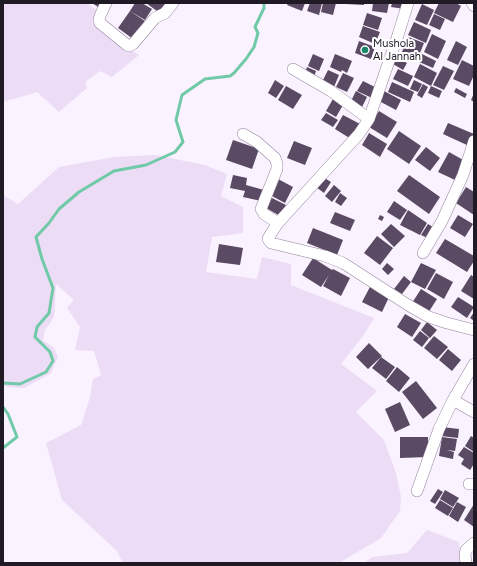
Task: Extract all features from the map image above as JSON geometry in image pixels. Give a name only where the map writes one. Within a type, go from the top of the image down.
[{"type":"street","points":[[106,3],[100,16],[100,23],[129,46],[133,44],[155,18],[165,13],[173,3]]},
{"type":"street","points":[[408,3],[369,119],[359,134],[278,223],[268,239],[271,243],[325,256],[343,264],[429,317],[474,330]]},
{"type":"street","points":[[293,69],[331,91],[369,119]]},
{"type":"street","points":[[242,134],[257,142],[275,158],[277,169],[261,209],[264,214],[278,223]]},
{"type":"street","points":[[423,253],[445,214],[463,175],[474,141]]},
{"type":"street","points":[[417,491],[439,430],[453,400],[474,364]]},
{"type":"street","points":[[453,400],[474,412]]},
{"type":"street","points":[[466,563],[466,550],[474,543]]},
{"type":"shaded area","points":[[3,3],[86,3],[99,11],[92,22],[102,31],[139,55],[112,77],[100,71],[85,82],[87,88],[59,112],[37,92],[3,102]]},
{"type":"shaded area","points":[[155,155],[205,165],[227,174],[221,196],[243,207],[243,233],[212,237],[206,272],[257,279],[262,257],[291,264],[291,285],[374,318],[363,336],[341,364],[377,391],[356,412],[384,440],[396,473],[401,497],[400,511],[381,538],[339,563],[123,563],[117,551],[62,500],[46,443],[81,425],[90,397],[93,379],[101,375],[94,351],[75,350],[80,327],[67,308],[74,300],[56,284],[54,317],[45,330],[43,340],[54,348],[58,357],[51,373],[24,388],[7,387],[3,385],[3,195],[18,204],[59,167],[114,157]]},
{"type":"shaded area","points":[[427,530],[459,542],[461,563],[363,563],[373,557],[407,553]]},
{"type":"building","points":[[92,3],[104,3],[101,9]]},
{"type":"building","points":[[135,3],[142,3],[152,9],[145,20],[130,11]]},
{"type":"building","points":[[146,3],[169,3],[161,14]]},
{"type":"building","points":[[288,3],[305,3],[302,11],[287,5]]},
{"type":"building","points":[[310,3],[322,3],[319,15],[307,11]]},
{"type":"building","points":[[323,3],[336,3],[333,15],[321,12]]},
{"type":"building","points":[[364,3],[364,5],[346,4]]},
{"type":"building","points":[[373,3],[389,3],[387,13],[372,11]]},
{"type":"building","points":[[392,3],[404,3],[404,9],[391,7]]},
{"type":"building","points":[[439,3],[456,3],[461,6],[453,22],[434,13]]},
{"type":"building","points":[[422,4],[434,10],[427,25],[415,20]]},
{"type":"building","points":[[130,11],[145,21],[133,39],[118,28]]},
{"type":"building","points":[[367,13],[382,18],[378,30],[363,25]]},
{"type":"building","points":[[434,14],[445,19],[440,30],[429,25]]},
{"type":"building","points":[[414,22],[431,30],[426,43],[408,35]]},
{"type":"building","points":[[363,26],[380,32],[375,44],[359,37]]},
{"type":"building","points":[[432,34],[446,41],[438,59],[424,52]]},
{"type":"building","points":[[408,37],[424,43],[420,53],[436,61],[433,68],[417,61],[418,59],[410,55],[408,61],[403,59],[405,53],[402,52]]},
{"type":"building","name":"Mushola Al Jannah","points":[[359,41],[375,47],[371,59],[355,53]]},
{"type":"building","points":[[456,41],[467,47],[458,65],[447,60]]},
{"type":"building","points":[[313,54],[324,59],[319,71],[308,66]]},
{"type":"building","points":[[335,54],[352,61],[347,73],[330,67]]},
{"type":"building","points":[[397,57],[407,63],[403,70],[393,64]]},
{"type":"building","points":[[462,60],[474,66],[474,75],[469,86],[453,79]]},
{"type":"building","points":[[420,64],[437,73],[431,86],[414,77]]},
{"type":"building","points":[[443,66],[454,71],[444,90],[433,85]]},
{"type":"building","points":[[307,67],[316,71],[314,77],[305,73]]},
{"type":"building","points":[[398,69],[413,76],[408,86],[393,79]]},
{"type":"building","points":[[328,70],[339,75],[334,87],[322,82]]},
{"type":"building","points":[[343,73],[354,78],[347,92],[336,87]]},
{"type":"building","points":[[275,80],[284,86],[276,98],[268,93]]},
{"type":"building","points":[[414,80],[422,84],[418,92],[410,89]]},
{"type":"building","points":[[363,81],[377,88],[372,98],[357,91]]},
{"type":"building","points":[[392,82],[414,92],[410,102],[388,92]]},
{"type":"building","points":[[423,84],[428,87],[422,98],[417,95]]},
{"type":"building","points":[[286,86],[302,95],[293,109],[278,100]]},
{"type":"building","points":[[431,86],[442,91],[439,98],[428,93]]},
{"type":"building","points":[[456,88],[467,94],[465,98],[454,92]]},
{"type":"building","points":[[356,91],[367,97],[362,107],[351,101]]},
{"type":"building","points":[[384,91],[401,100],[396,110],[379,101]]},
{"type":"building","points":[[474,93],[474,102],[471,100]]},
{"type":"building","points":[[333,99],[343,105],[336,117],[326,111]]},
{"type":"building","points":[[379,111],[397,122],[387,138],[369,127]]},
{"type":"building","points":[[326,113],[338,120],[333,127],[321,120]]},
{"type":"building","points":[[343,115],[360,124],[351,139],[335,129]]},
{"type":"building","points":[[448,123],[474,134],[469,146],[443,134]]},
{"type":"building","points":[[399,131],[421,146],[409,164],[387,149]]},
{"type":"building","points":[[369,133],[387,144],[380,157],[362,145]]},
{"type":"building","points":[[233,140],[259,149],[252,169],[226,160]]},
{"type":"building","points":[[294,141],[312,148],[305,165],[287,158]]},
{"type":"building","points":[[426,147],[440,158],[430,171],[415,160]]},
{"type":"building","points":[[449,152],[465,161],[455,180],[438,172]]},
{"type":"building","points":[[233,175],[247,178],[246,185],[264,190],[261,201],[243,197],[245,191],[230,188]]},
{"type":"building","points":[[409,175],[440,197],[429,214],[397,191]]},
{"type":"building","points":[[323,177],[331,182],[324,193],[316,187]]},
{"type":"building","points":[[278,179],[293,187],[285,203],[270,195]]},
{"type":"building","points":[[334,185],[341,191],[332,202],[325,196]]},
{"type":"building","points":[[466,187],[474,192],[474,215],[456,203]]},
{"type":"building","points":[[340,193],[347,198],[341,206],[335,202]]},
{"type":"building","points":[[270,197],[286,205],[280,216],[266,208]]},
{"type":"building","points":[[394,201],[407,210],[400,220],[387,212]]},
{"type":"building","points":[[408,210],[427,223],[420,235],[400,225]]},
{"type":"building","points":[[335,212],[355,220],[350,231],[330,223]]},
{"type":"building","points":[[380,215],[384,217],[382,221],[378,219]]},
{"type":"building","points":[[458,215],[473,224],[465,237],[450,228]]},
{"type":"building","points":[[391,224],[405,236],[394,247],[381,234]]},
{"type":"building","points":[[428,224],[436,229],[430,239],[421,235]]},
{"type":"building","points":[[313,228],[343,240],[337,255],[307,243]]},
{"type":"building","points":[[377,236],[393,248],[380,265],[364,253]]},
{"type":"building","points":[[445,239],[474,256],[474,261],[467,272],[436,253]]},
{"type":"building","points":[[219,244],[243,248],[240,265],[216,262]]},
{"type":"building","points":[[313,258],[332,270],[333,269],[350,278],[341,296],[323,286],[329,275],[321,287],[302,275]]},
{"type":"building","points":[[387,263],[394,269],[388,275],[382,269]]},
{"type":"building","points":[[421,263],[436,270],[425,289],[411,282]]},
{"type":"building","points":[[436,273],[453,282],[444,299],[427,289]]},
{"type":"building","points":[[471,275],[474,277],[474,299],[461,291]]},
{"type":"building","points":[[404,276],[411,282],[402,294],[394,289]]},
{"type":"building","points":[[371,285],[390,295],[382,312],[362,302]]},
{"type":"building","points":[[421,289],[437,299],[428,313],[412,303]]},
{"type":"building","points":[[458,297],[474,307],[467,318],[451,307]]},
{"type":"building","points":[[474,312],[474,321],[470,318]]},
{"type":"building","points":[[405,314],[421,323],[412,337],[397,327]]},
{"type":"building","points":[[427,322],[437,330],[430,338],[421,330]]},
{"type":"building","points":[[420,331],[429,338],[422,347],[413,340]]},
{"type":"building","points":[[434,336],[448,347],[437,359],[424,348]]},
{"type":"building","points":[[369,343],[382,356],[368,369],[356,357]]},
{"type":"building","points":[[448,349],[461,360],[452,371],[439,360]]},
{"type":"building","points":[[381,357],[395,367],[386,379],[372,368]]},
{"type":"building","points":[[397,367],[410,378],[399,392],[386,381]]},
{"type":"building","points":[[416,381],[437,408],[423,419],[402,392]]},
{"type":"building","points":[[400,402],[410,425],[395,432],[385,409]]},
{"type":"building","points":[[442,427],[459,429],[458,438],[441,436]]},
{"type":"building","points":[[471,436],[474,438],[474,452],[465,446]]},
{"type":"building","points":[[400,437],[428,437],[428,457],[400,458]]},
{"type":"building","points":[[442,437],[457,439],[455,451],[447,450],[454,452],[453,459],[439,456]]},
{"type":"building","points":[[464,447],[474,453],[474,464],[470,470],[461,464],[464,459],[458,455]]},
{"type":"building","points":[[438,489],[443,492],[435,504],[430,501]]},
{"type":"building","points":[[445,490],[459,498],[453,507],[440,499]]},
{"type":"building","points":[[440,500],[453,508],[448,516],[435,508]]},
{"type":"building","points":[[457,502],[466,507],[458,522],[449,516]]},
{"type":"building","points":[[474,504],[474,527],[464,520]]},
{"type":"waterway","points":[[3,384],[20,384],[46,372],[53,361],[50,352],[35,337],[37,327],[49,313],[53,288],[42,259],[36,237],[59,209],[79,192],[114,171],[146,165],[175,152],[183,142],[176,120],[182,95],[205,79],[230,76],[234,73],[254,47],[258,33],[255,27],[264,8],[264,3]]},
{"type":"waterway","points":[[3,407],[8,414],[17,437],[3,448]]},
{"type":"place","name":"Mushola Al Jannah","points":[[365,50]]}]
